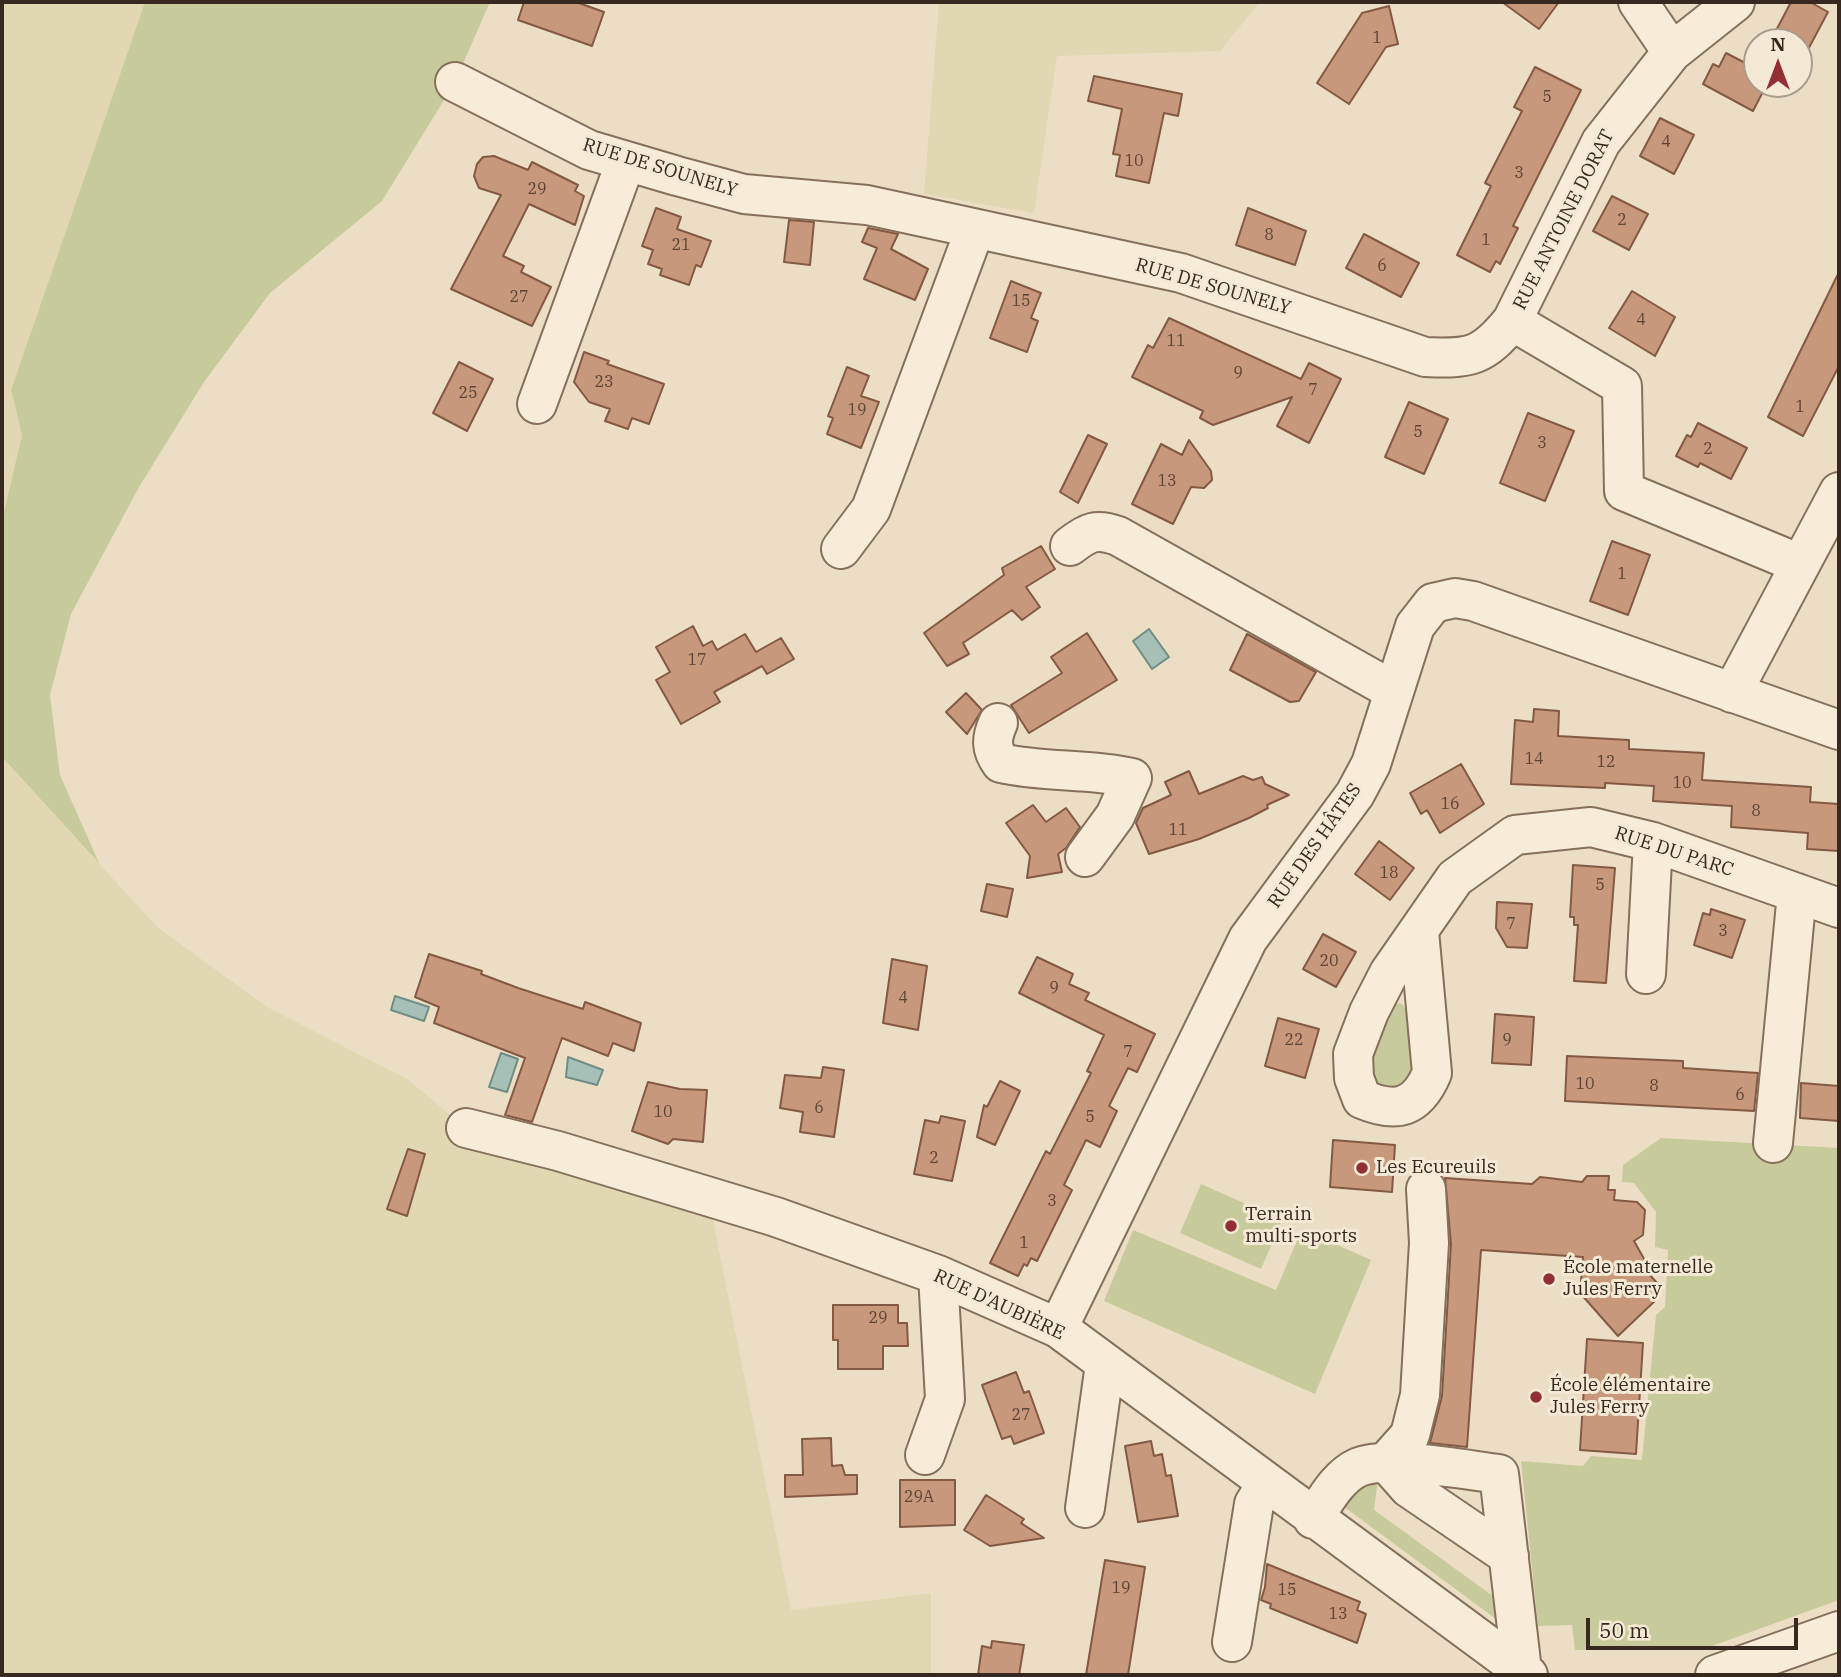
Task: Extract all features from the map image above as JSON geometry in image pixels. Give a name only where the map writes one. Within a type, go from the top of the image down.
[{"type":"street","points":[[1638,2],[1672,52]]},
{"type":"street","name":"RUE ANTOINE DORAT","points":[[1513,321],[1601,142],[1672,52],[1735,2]]},
{"type":"street","name":"RUE DE SOUNELY","points":[[455,82],[589,150],[626,161],[744,194],[867,205],[1181,274],[1425,357],[1459,359],[1492,346],[1513,321]]},
{"type":"street","points":[[537,404],[626,161]]},
{"type":"street","points":[[841,548],[871,509],[975,229]]},
{"type":"street","points":[[1513,321],[1622,386],[1625,491],[1702,526],[1800,564]]},
{"type":"street","points":[[1732,693],[1839,492]]},
{"type":"street","points":[[1070,546],[1089,532],[1100,530],[1118,536],[1394,691]]},
{"type":"street","name":"RUE DES HÂTES","points":[[1058,1328],[1248,939],[1355,794],[1371,764],[1415,626],[1433,603],[1455,598],[1473,601],[1839,730]]},
{"type":"street","points":[[998,723],[992,737],[993,752],[1001,763],[1026,769],[1101,771],[1132,778],[1115,816],[1085,857]]},
{"type":"street","name":"RUE DU PARC","points":[[1419,931],[1455,878],[1515,835],[1591,827],[1653,842],[1839,908]]},
{"type":"street","points":[[1646,974],[1653,842]]},
{"type":"street","points":[[1773,1143],[1797,893]]},
{"type":"street","name":"RUE D'AUBIÈRE","points":[[466,1128],[558,1150],[776,1217],[938,1275],[1058,1328],[1266,1485],[1525,1673]]},
{"type":"street","points":[[1386,1462],[1410,1436],[1420,1395],[1429,1243],[1426,1189]]},
{"type":"street","points":[[925,1455],[945,1399],[938,1275]]},
{"type":"street","points":[[1085,1508],[1105,1364]]},
{"type":"street","points":[[1386,1462],[1409,1488],[1509,1556]]},
{"type":"street","points":[[1313,1519],[1339,1482],[1359,1467],[1386,1462],[1499,1474],[1525,1673]]},
{"type":"street","points":[[1232,1642],[1254,1504],[1266,1485]]},
{"type":"street","points":[[1715,1675],[1839,1631]]},
{"type":"shaded area","points":[[2,2],[145,2],[11,390],[22,435],[2,520]]},
{"type":"shaded area","points":[[939,2],[1260,2],[1220,51],[1057,56],[1034,213],[924,194]]},
{"type":"shaded area","points":[[2,757],[157,927],[267,1007],[407,1079],[466,1128],[712,1216],[791,1610],[931,1593],[931,1675],[2,1675]]},
{"type":"green space","points":[[145,2],[490,2],[455,82],[382,201],[270,293],[204,382],[139,487],[71,614],[50,695],[60,775],[99,863],[2,757],[2,520],[22,435],[11,390]]},
{"type":"green space","points":[[1394,1003],[1402,1004],[1407,1012],[1414,1055],[1409,1085],[1393,1093],[1368,1083],[1366,1049]]},
{"type":"green space","points":[[1661,1138],[1839,1148],[1839,1600],[1701,1650],[1575,1650],[1572,1625],[1538,1626],[1521,1461],[1583,1466],[1591,1456],[1642,1460],[1656,1315],[1665,1307],[1668,1250],[1655,1247],[1656,1212],[1634,1183],[1622,1182],[1623,1165]]},
{"type":"green space","name":"Terrain multi-sports","points":[[1201,1184],[1282,1220],[1261,1269],[1180,1233]]},
{"type":"green space","points":[[1302,1229],[1371,1260],[1315,1394],[1104,1301],[1133,1230],[1276,1290]]},
{"type":"green space","points":[[1378,1480],[1374,1510],[1493,1596],[1496,1619],[1343,1506],[1354,1489]]},
{"type":"water","points":[[1149,629],[1169,657],[1152,669],[1133,641]]},
{"type":"water","points":[[395,996],[429,1007],[424,1021],[391,1010]]},
{"type":"water","points":[[501,1053],[518,1059],[507,1092],[489,1087]]},
{"type":"water","points":[[568,1057],[603,1070],[597,1085],[566,1077]]},
{"type":"building","points":[[524,2],[576,2],[604,12],[592,46],[518,20]]},
{"type":"building","points":[[1502,2],[1559,2],[1539,29]]},
{"type":"building","points":[[1791,2],[1810,2],[1828,12],[1813,40],[1813,28],[1777,28]]},
{"type":"building","points":[[1389,6],[1398,44],[1386,47],[1349,104],[1317,83],[1362,13]]},
{"type":"building","points":[[1726,53],[1743,62],[1743,98],[1760,98],[1753,111],[1703,84],[1713,64],[1719,67]]},
{"type":"building","points":[[1535,67],[1581,90],[1513,226],[1518,228],[1500,264],[1496,261],[1490,272],[1457,255],[1491,186],[1485,183],[1522,111],[1514,107]]},
{"type":"building","points":[[1094,76],[1182,94],[1178,116],[1164,113],[1149,183],[1116,176],[1120,155],[1113,154],[1122,109],[1088,101]]},
{"type":"building","points":[[1660,118],[1694,135],[1674,174],[1640,156]]},
{"type":"building","points":[[494,156],[528,170],[532,162],[578,185],[575,191],[584,196],[575,225],[529,204],[503,256],[524,266],[521,272],[551,287],[532,326],[451,289],[501,195],[479,188],[474,176],[477,164],[483,157]]},
{"type":"building","points":[[1612,196],[1648,214],[1629,250],[1593,231]]},
{"type":"building","points":[[656,208],[681,217],[677,229],[711,241],[701,267],[696,265],[689,285],[660,275],[662,269],[648,264],[653,250],[642,246]]},
{"type":"building","points":[[1248,208],[1306,231],[1295,265],[1236,245]]},
{"type":"building","points":[[789,220],[814,222],[810,265],[784,262]]},
{"type":"building","points":[[868,228],[898,234],[891,249],[928,269],[915,300],[864,279],[877,248],[862,242]]},
{"type":"building","points":[[1364,234],[1419,263],[1401,297],[1346,268]]},
{"type":"building","points":[[1839,272],[1839,366],[1803,436],[1768,417]]},
{"type":"building","points":[[1011,281],[1041,293],[1031,318],[1038,321],[1027,352],[990,338]]},
{"type":"building","points":[[1632,291],[1675,317],[1655,356],[1609,328]]},
{"type":"building","points":[[1169,318],[1301,379],[1309,363],[1341,379],[1309,443],[1277,426],[1292,397],[1213,425],[1200,418],[1203,411],[1132,377],[1148,345],[1153,348]]},
{"type":"building","points":[[584,352],[609,361],[607,364],[664,384],[649,424],[632,418],[628,429],[605,421],[610,409],[589,402],[574,382]]},
{"type":"building","points":[[459,362],[493,379],[467,431],[433,413]]},
{"type":"building","points":[[847,367],[869,376],[861,396],[879,402],[861,448],[827,434],[833,418],[828,416]]},
{"type":"building","points":[[1409,402],[1448,419],[1424,474],[1385,457]]},
{"type":"building","points":[[1528,413],[1574,431],[1545,501],[1500,483]]},
{"type":"building","points":[[1698,423],[1747,448],[1731,479],[1700,463],[1698,467],[1676,456],[1687,435],[1691,437]]},
{"type":"building","points":[[1088,435],[1107,444],[1078,503],[1060,492]]},
{"type":"building","points":[[1189,440],[1211,471],[1212,480],[1204,488],[1191,487],[1173,524],[1132,504],[1161,444],[1182,455]]},
{"type":"building","points":[[1612,541],[1650,555],[1628,615],[1590,601]]},
{"type":"building","points":[[1041,546],[1055,569],[1026,587],[1040,607],[1022,620],[1012,610],[963,643],[969,654],[947,666],[924,633],[1004,575],[1002,568]]},
{"type":"building","points":[[693,626],[703,646],[712,641],[717,650],[745,634],[756,652],[781,638],[794,659],[767,674],[762,666],[714,692],[720,702],[681,724],[656,680],[670,672],[656,647]]},
{"type":"building","points":[[1087,633],[1117,680],[1029,733],[1011,705],[1062,673],[1051,657]]},
{"type":"building","points":[[1247,634],[1316,672],[1299,701],[1290,702],[1230,670]]},
{"type":"building","points":[[966,693],[982,710],[967,734],[946,712]]},
{"type":"building","points":[[1534,709],[1559,711],[1558,736],[1629,740],[1629,749],[1704,753],[1702,780],[1811,787],[1810,802],[1839,804],[1839,851],[1807,849],[1808,833],[1731,827],[1732,806],[1653,801],[1654,786],[1605,783],[1605,788],[1511,784],[1515,720],[1533,722]]},
{"type":"building","points":[[1461,764],[1484,804],[1440,833],[1427,810],[1421,814],[1410,793]]},
{"type":"building","points":[[1189,771],[1199,794],[1243,776],[1253,780],[1262,777],[1265,784],[1289,795],[1267,805],[1268,808],[1249,818],[1199,839],[1149,854],[1136,823],[1143,808],[1171,795],[1165,782]]},
{"type":"building","points":[[1033,805],[1046,822],[1066,808],[1080,827],[1066,848],[1058,854],[1062,872],[1027,878],[1030,856],[1006,823]]},
{"type":"building","points":[[1379,841],[1414,868],[1390,900],[1355,874]]},
{"type":"building","points":[[1573,865],[1615,868],[1606,983],[1574,981],[1578,925],[1574,925],[1574,917],[1570,917]]},
{"type":"building","points":[[987,884],[1013,889],[1007,917],[981,911]]},
{"type":"building","points":[[1497,902],[1532,904],[1527,948],[1507,947],[1496,928]]},
{"type":"building","points":[[1711,909],[1745,920],[1732,958],[1694,945],[1703,913],[1710,915]]},
{"type":"building","points":[[1323,934],[1356,952],[1336,987],[1303,969]]},
{"type":"building","points":[[429,954],[482,971],[481,974],[518,988],[583,1009],[585,1002],[641,1023],[634,1051],[613,1043],[608,1056],[562,1038],[532,1122],[505,1115],[525,1058],[434,1023],[439,1007],[415,997]]},
{"type":"building","points":[[1037,957],[1073,974],[1069,984],[1089,993],[1085,1000],[1155,1034],[1137,1072],[1128,1068],[1109,1106],[1117,1111],[1100,1147],[1086,1140],[1064,1185],[1072,1190],[1037,1261],[1031,1258],[1027,1266],[1024,1264],[1018,1276],[990,1263],[1046,1151],[1050,1154],[1091,1073],[1087,1071],[1104,1035],[1019,993]]},
{"type":"building","points":[[892,959],[927,966],[918,1030],[883,1023]]},
{"type":"building","points":[[1495,1014],[1534,1017],[1531,1065],[1492,1063]]},
{"type":"building","points":[[1278,1018],[1319,1029],[1305,1078],[1265,1066]]},
{"type":"building","points":[[1567,1056],[1683,1061],[1683,1068],[1758,1073],[1754,1111],[1565,1101]]},
{"type":"building","points":[[823,1067],[844,1070],[834,1137],[800,1132],[803,1112],[780,1108],[785,1075],[821,1078]]},
{"type":"building","points":[[1000,1081],[1020,1091],[995,1145],[977,1137],[984,1105],[987,1107]]},
{"type":"building","points":[[648,1082],[680,1089],[707,1090],[703,1142],[673,1139],[668,1144],[632,1131]]},
{"type":"building","points":[[1801,1083],[1839,1086],[1839,1121],[1800,1118]]},
{"type":"building","points":[[941,1116],[965,1121],[952,1181],[914,1174],[925,1120],[939,1123]]},
{"type":"building","name":"Les Ecureuils","points":[[1333,1140],[1395,1145],[1392,1192],[1330,1187]]},
{"type":"building","points":[[408,1149],[425,1154],[407,1216],[387,1209]]},
{"type":"building","points":[[1587,1176],[1609,1176],[1608,1190],[1615,1190],[1614,1200],[1637,1202],[1645,1210],[1643,1235],[1634,1241],[1647,1264],[1646,1271],[1659,1285],[1658,1298],[1618,1336],[1580,1293],[1583,1257],[1481,1250],[1467,1447],[1430,1443],[1442,1396],[1451,1244],[1445,1178],[1532,1184],[1540,1177],[1582,1182]]},
{"type":"building","points":[[833,1305],[898,1305],[898,1323],[907,1323],[908,1346],[883,1346],[883,1369],[838,1369],[838,1340],[833,1340]]},
{"type":"building","points":[[1587,1339],[1643,1343],[1636,1454],[1580,1450]]},
{"type":"building","points":[[1016,1372],[1024,1393],[1029,1391],[1044,1433],[1014,1444],[1011,1436],[1002,1439],[982,1385]]},
{"type":"building","points":[[831,1438],[832,1466],[842,1465],[845,1475],[857,1475],[857,1494],[785,1497],[785,1475],[803,1475],[802,1439]]},
{"type":"building","points":[[1151,1441],[1154,1456],[1162,1454],[1166,1476],[1171,1475],[1178,1516],[1138,1522],[1125,1446]]},
{"type":"building","points":[[900,1480],[955,1480],[955,1525],[900,1527]]},
{"type":"building","points":[[986,1495],[1024,1519],[1021,1523],[1044,1538],[990,1546],[964,1530]]},
{"type":"building","points":[[1105,1560],[1145,1567],[1128,1675],[1086,1675]]},
{"type":"building","points":[[1267,1564],[1360,1602],[1357,1610],[1366,1614],[1357,1643],[1270,1608],[1271,1604],[1261,1600]]},
{"type":"building","points":[[992,1641],[1024,1645],[1019,1675],[978,1675],[982,1646],[991,1648]]},
{"type":"place","name":"Les Ecureuils","points":[[1362,1168]]},
{"type":"place","name":"Terrain multi-sports","points":[[1231,1226]]},
{"type":"place","name":"École maternelle Jules Ferry","points":[[1549,1279]]},
{"type":"place","name":"École élémentaire Jules Ferry","points":[[1536,1397]]}]
